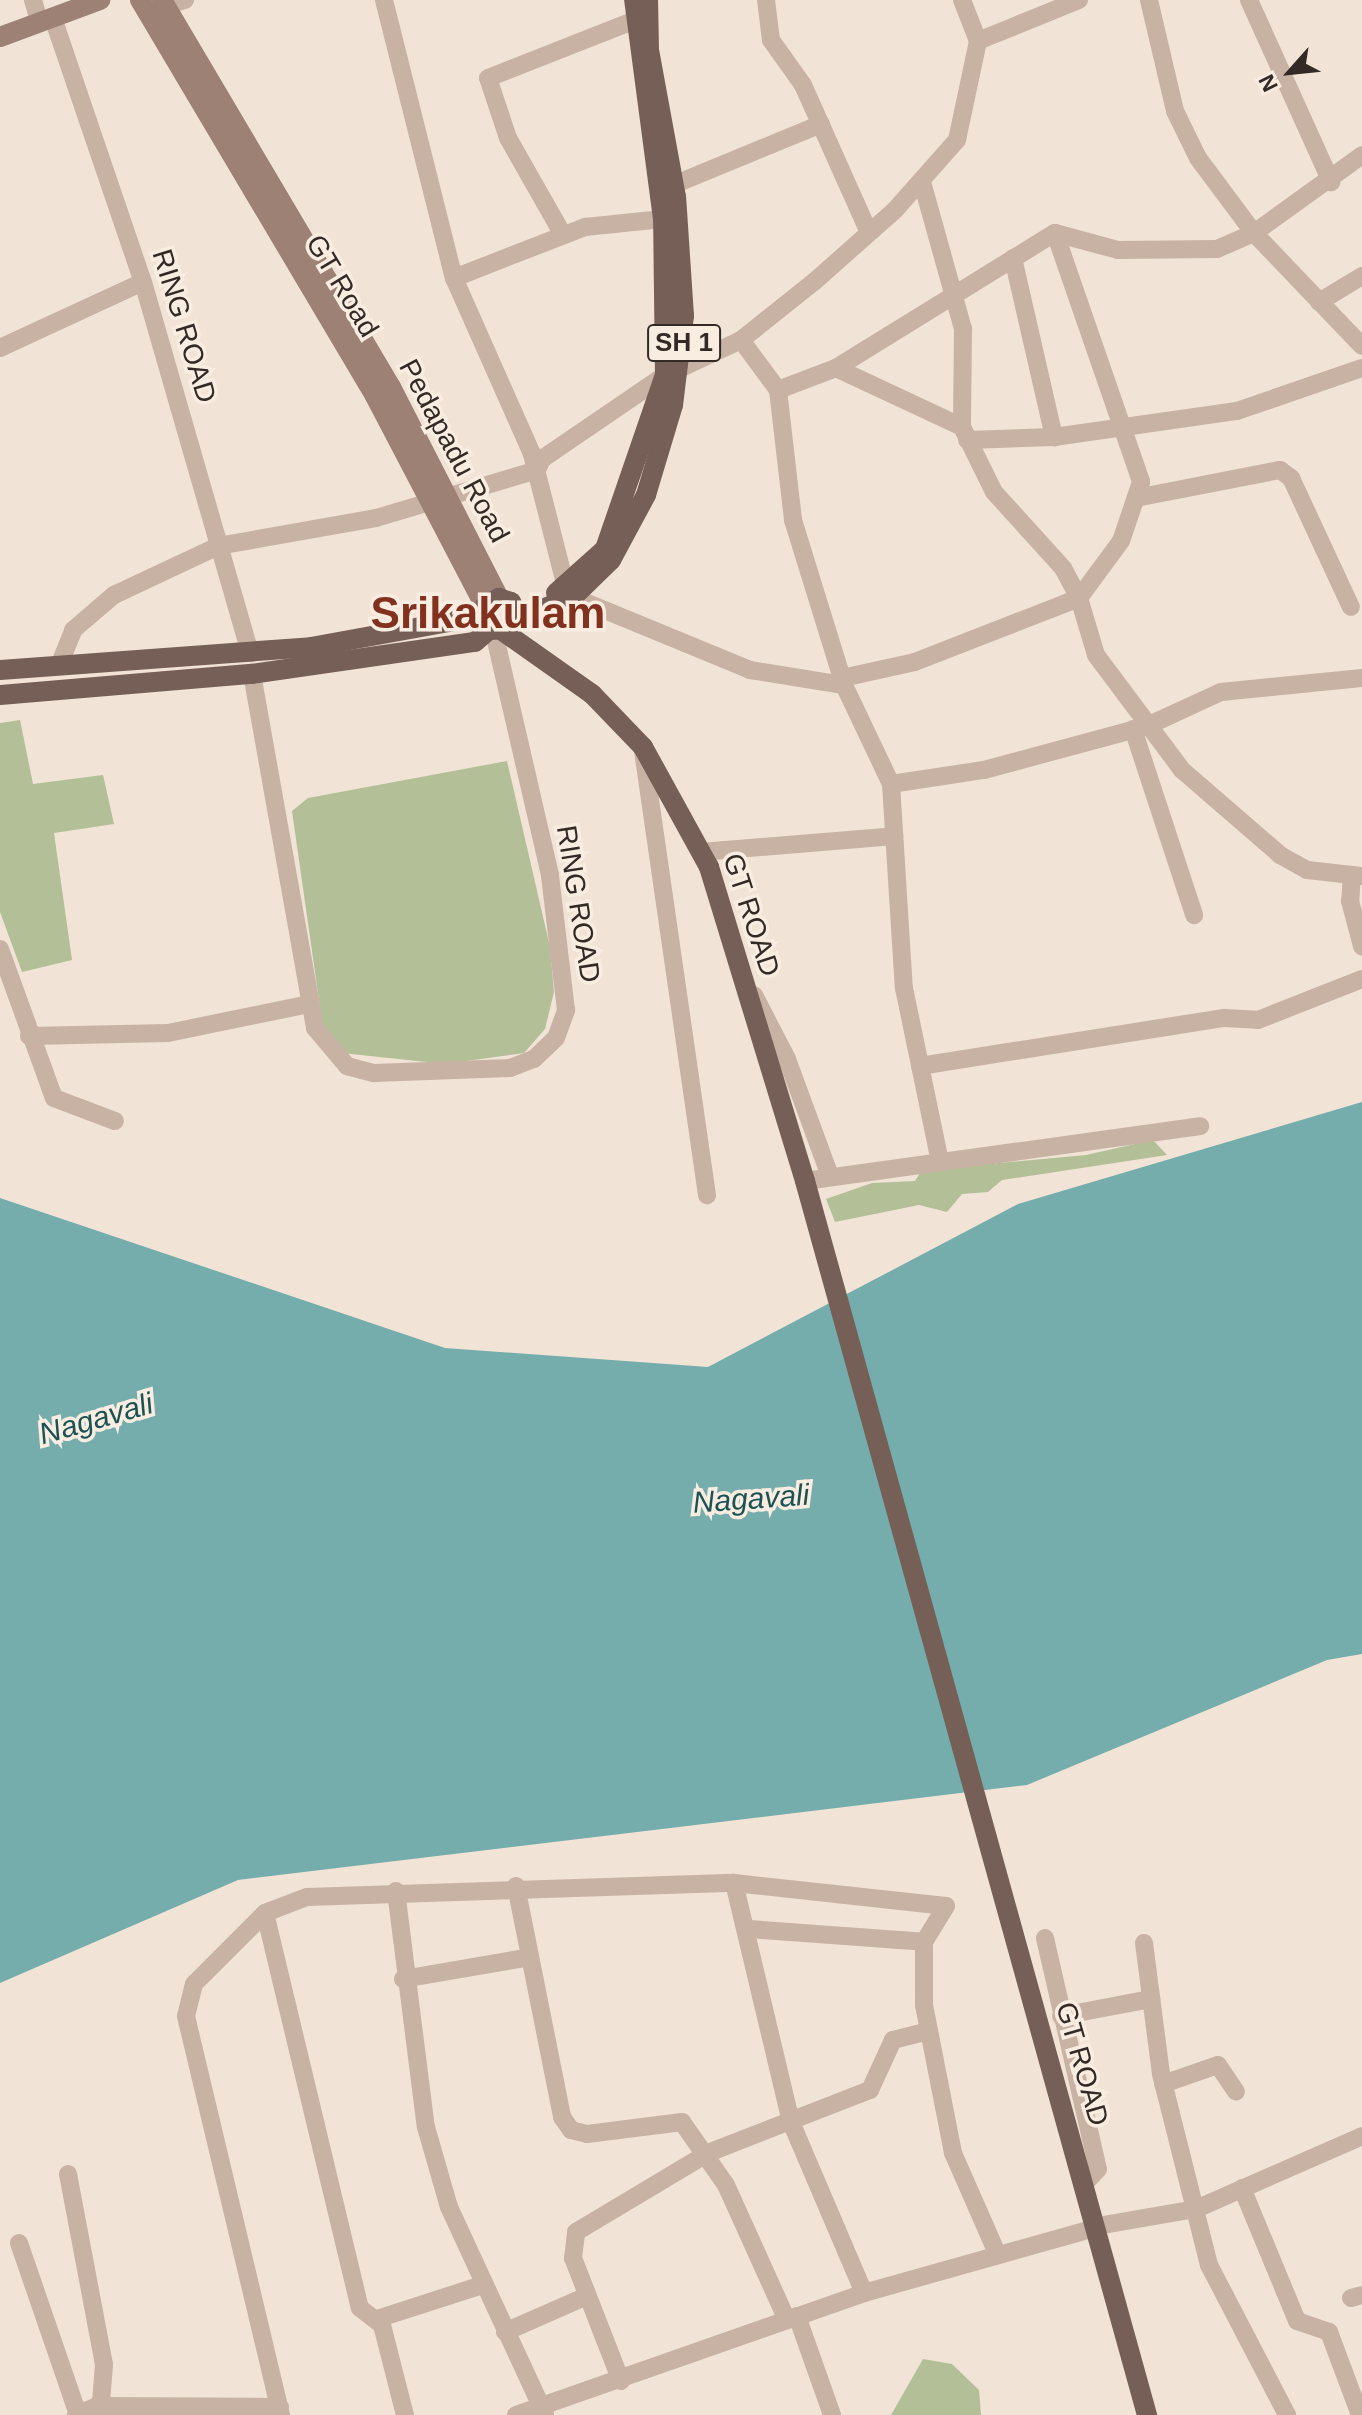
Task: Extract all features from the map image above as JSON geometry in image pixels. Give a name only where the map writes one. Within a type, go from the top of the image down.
[{"type":"main road","points":[[0,37],[100,0]]},
{"type":"main road","name":"GT Road","points":[[140,0],[375,396],[428,501],[500,618]]},
{"type":"main road","name":"SH 1","points":[[634,0],[633,21],[666,189],[663,219],[673,371]]},
{"type":"main road","name":"SH 1","points":[[0,670],[60,663],[250,653],[500,618],[598,578],[637,514],[673,371],[666,189],[649,50],[648,0]]},
{"type":"main road","name":"Pedapadu Road","points":[[171,2],[448,495],[500,618]]},
{"type":"main road","name":"SH 1","points":[[0,695],[252,674],[475,642],[500,618]]},
{"type":"main road","name":"GT ROAD","points":[[500,618],[592,694],[643,747],[701,852],[743,976],[805,1181],[811,1213],[1097,2227]]},
{"type":"main road","points":[[1097,2227],[1147,2415]]},
{"type":"main road","points":[[1097,2227],[1157,2415]]},
{"type":"street","name":"RING ROAD","points":[[33,0],[46,20],[143,282],[250,653]]},
{"type":"street","points":[[384,0],[454,278],[537,470],[570,592],[750,670],[843,681],[915,662],[1079,598],[1141,497],[1280,470],[1291,478],[1351,607]]},
{"type":"street","points":[[766,0],[771,40],[821,124],[867,228]]},
{"type":"street","points":[[60,663],[73,630],[114,595],[218,546],[428,501],[537,470],[542,459],[673,371],[741,340],[922,182],[957,140],[978,41],[962,0]]},
{"type":"street","points":[[978,41],[1079,0]]},
{"type":"street","points":[[1249,0],[1331,182]]},
{"type":"street","points":[[1155,2],[1175,111],[1198,158],[1254,233],[1362,346]]},
{"type":"street","points":[[562,233],[508,138],[488,78],[633,21]]},
{"type":"street","points":[[666,189],[821,124]]},
{"type":"street","points":[[778,390],[836,368],[1055,233],[1118,250],[1180,252],[1217,249],[1254,233],[1331,182],[1362,155]]},
{"type":"street","points":[[922,182],[954,295],[965,349],[965,433],[994,492],[1063,568],[1079,598],[1096,655],[1140,728],[1182,770],[1280,855],[1307,870],[1357,876],[1362,946]]},
{"type":"street","points":[[454,278],[562,233],[663,219]]},
{"type":"street","points":[[1055,233],[1141,497]]},
{"type":"street","points":[[1013,258],[1054,437]]},
{"type":"street","points":[[1319,302],[1362,276]]},
{"type":"street","points":[[0,348],[143,282]]},
{"type":"street","points":[[741,340],[778,390],[793,520],[843,681],[891,784],[904,988],[939,1157]]},
{"type":"street","points":[[836,368],[965,433],[1054,437],[1117,424],[1237,411],[1362,368]]},
{"type":"street","name":"RING ROAD","points":[[252,674],[315,1028],[347,1066],[374,1073],[510,1068],[534,1059],[556,1038],[566,1010],[564,957],[500,618]]},
{"type":"street","points":[[891,784],[984,770],[1140,728],[1221,692],[1362,678]]},
{"type":"street","points":[[1140,728],[1194,915]]},
{"type":"street","points":[[643,747],[707,1195]]},
{"type":"street","points":[[701,852],[894,836]]},
{"type":"street","points":[[0,949],[54,1098],[115,1121]]},
{"type":"street","points":[[743,976],[787,1059],[830,1176]]},
{"type":"street","points":[[920,1066],[1224,1018],[1258,1020],[1362,979]]},
{"type":"street","points":[[29,1036],[168,1033],[309,1004]]},
{"type":"street","points":[[805,1181],[939,1157],[1200,1126]]},
{"type":"street","points":[[734,1883],[749,1929],[791,2122],[864,2293]]},
{"type":"street","points":[[19,2243],[77,2415],[99,2411],[281,2411],[186,2016],[194,1984],[265,1913],[307,1897],[516,1886],[734,1883],[946,1906],[924,1942],[929,2031],[953,2153],[996,2251]]},
{"type":"street","points":[[516,1886],[562,2117],[571,2130],[682,2122],[708,2153],[792,2318],[832,2415]]},
{"type":"street","points":[[396,1891],[403,1979],[426,2127],[479,2286],[544,2410]]},
{"type":"street","points":[[265,1913],[360,2308],[377,2319],[405,2415]]},
{"type":"street","points":[[749,1929],[924,1942]]},
{"type":"street","points":[[1045,1938],[1098,2169],[1087,2186]]},
{"type":"street","points":[[1144,1943],[1163,2084],[1217,2289],[1287,2415]]},
{"type":"street","points":[[403,1979],[530,1957]]},
{"type":"street","points":[[1061,2016],[1151,1999]]},
{"type":"street","points":[[621,2381],[569,2243],[576,2232],[708,2153],[870,2090],[893,2040],[929,2031]]},
{"type":"street","points":[[1163,2084],[1218,2065],[1236,2092]]},
{"type":"street","points":[[516,2415],[544,2410],[792,2318],[996,2251],[1097,2227],[1196,2209],[1362,2136]]},
{"type":"street","points":[[68,2174],[104,2365],[99,2411]]},
{"type":"street","points":[[1242,2188],[1297,2321],[1329,2332],[1360,2415]]},
{"type":"street","points":[[377,2319],[479,2286]]},
{"type":"street","points":[[505,2332],[587,2296]]},
{"type":"green space","points":[[20,720],[33,784],[103,775],[114,824],[54,833],[72,960],[22,972],[0,912],[0,723]]},
{"type":"green space","points":[[507,761],[550,947],[554,992],[545,1029],[524,1053],[445,1064],[342,1053],[323,1028],[292,811],[308,798]]},
{"type":"green space","points":[[1153,1140],[1167,1155],[1002,1180],[988,1192],[962,1194],[947,1212],[919,1205],[835,1222],[826,1199],[872,1183],[915,1181],[922,1170],[1086,1155]]},
{"type":"green space","points":[[923,2359],[952,2364],[979,2390],[981,2415],[891,2415]]},
{"type":"water","name":"Nagavali","points":[[1362,1102],[1362,1654],[1327,1660],[1027,1785],[238,1880],[0,1983],[0,1198],[445,1348],[708,1367],[1018,1204]]},
{"type":"district","name":"Srikakulam","points":[[488,613]]}]
